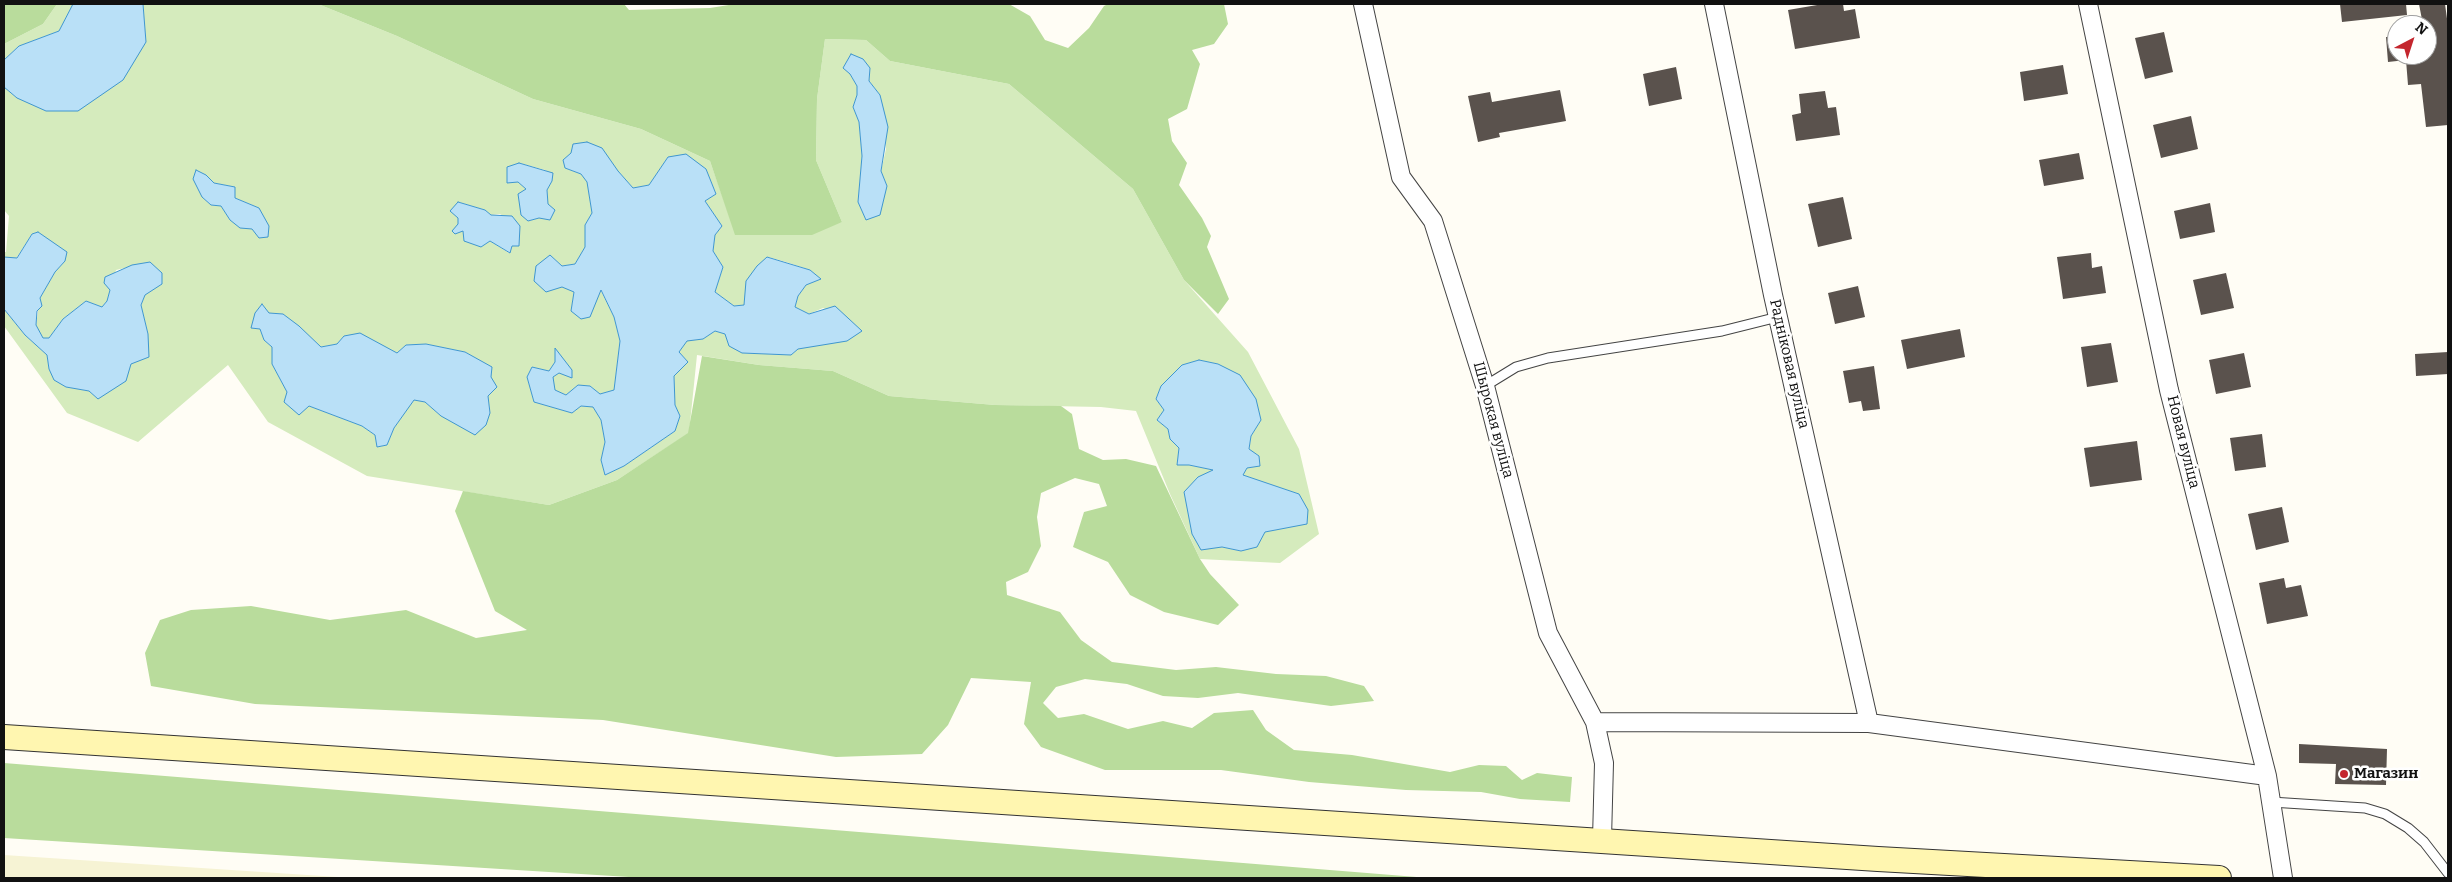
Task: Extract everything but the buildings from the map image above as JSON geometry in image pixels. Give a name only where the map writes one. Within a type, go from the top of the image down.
[{"type":"main road","points":[[4,737],[1602,839],[1888,860],[2219,878]]},
{"type":"street","name":"Шырокая вуліца","points":[[1363,4],[1401,177],[1433,221],[1485,386],[1548,633],[1595,722],[1604,763],[1602,839]]},
{"type":"street","name":"Радніковая вуліца","points":[[1714,4],[1778,317],[1869,723]]},
{"type":"street","name":"Новая вуліца","points":[[2088,4],[2169,390],[2268,776],[2283,878]]},
{"type":"street","points":[[1595,722],[1869,723],[2268,776]]},
{"type":"lane","points":[[1485,386],[1516,367],[1548,358],[1722,331],[1778,317]]},
{"type":"lane","points":[[2271,802],[2358,808],[2385,814],[2408,828],[2424,842],[2448,873]]},
{"type":"shaded area","points":[[4,855],[353,878],[4,878]]},
{"type":"green space","points":[[4,4],[57,4],[43,24],[4,44]]},
{"type":"green space","points":[[57,4],[73,4],[59,31],[19,46],[4,60],[4,44],[43,24]]},
{"type":"green space","points":[[143,4],[318,4],[397,36],[533,99],[641,129],[710,161],[736,235],[842,222],[816,160],[817,99],[825,39],[866,40],[890,61],[1009,84],[1133,189],[1184,280],[1248,352],[1299,449],[1319,534],[1280,563],[1200,559],[1170,494],[1136,411],[1101,407],[995,405],[889,396],[833,371],[759,365],[697,355],[689,433],[617,480],[549,505],[367,476],[268,422],[228,365],[138,442],[67,413],[4,326],[4,309],[25,335],[47,355],[49,369],[66,387],[89,391],[98,399],[131,364],[148,334],[141,305],[145,295],[150,262],[116,270],[107,301],[102,307],[86,301],[63,319],[49,338],[42,338],[36,325],[40,298],[55,272],[65,261],[50,242],[38,232],[32,234],[4,277],[4,252],[6,252],[9,216],[4,210],[4,87],[17,98],[146,43]],"holes":[[[870,68],[869,81],[880,95],[886,149],[881,171],[887,186],[884,194],[866,219],[858,202],[862,156],[859,122],[853,107],[857,95],[857,86],[850,74]],[[571,153],[618,171],[633,188],[649,185],[668,157],[706,169],[716,194],[705,201],[722,226],[715,235],[713,251],[723,267],[715,292],[734,306],[744,305],[745,297],[768,257],[810,270],[820,279],[806,285],[798,296],[795,307],[809,314],[823,308],[850,321],[861,331],[798,349],[791,355],[742,353],[725,334],[715,331],[703,339],[687,340],[679,352],[688,362],[674,375],[675,405],[680,416],[675,431],[624,466],[605,475],[601,460],[605,442],[601,420],[593,407],[581,406],[572,413],[534,402],[527,377],[532,367],[549,371],[555,362],[555,349],[559,373],[552,377],[555,390],[566,395],[578,385],[590,386],[600,394],[614,390],[620,341],[614,317],[600,289],[595,302],[571,311],[574,292],[562,286],[551,256],[562,266],[575,264],[585,247],[585,225],[592,213],[587,181],[581,174],[565,168]],[[519,163],[545,170],[552,181],[547,190],[548,204],[539,218],[528,221],[526,189],[518,182]],[[206,175],[214,183],[235,187],[235,198],[259,208],[230,220],[221,206],[211,205],[202,197]],[[458,202],[485,210],[491,215],[500,214],[520,226],[519,246],[512,246],[509,253],[490,241],[481,247],[474,244],[458,224]],[[269,313],[283,314],[321,347],[337,344],[344,336],[383,346],[397,353],[406,345],[426,344],[465,352],[492,368],[488,396],[490,413],[458,424],[441,416],[425,402],[414,399],[394,428],[387,445],[377,447],[375,435],[362,426],[309,406],[287,392],[272,364],[272,347],[264,340],[260,329],[252,328]],[[1199,360],[1218,364],[1261,420],[1251,436],[1247,468],[1242,475],[1299,494],[1290,527],[1265,532],[1241,551],[1222,547],[1213,470],[1177,464],[1179,448],[1170,439],[1168,429],[1157,420],[1164,410],[1156,399],[1161,386],[1182,365]]]},
{"type":"green space","points":[[318,4],[624,4],[629,10],[710,8],[735,4],[1009,4],[1030,16],[1045,40],[1068,48],[1089,28],[1104,6],[1108,4],[1224,4],[1228,24],[1214,44],[1192,50],[1200,64],[1187,109],[1168,119],[1172,141],[1187,163],[1179,185],[1202,218],[1211,236],[1207,247],[1229,299],[1218,314],[1184,280],[1133,189],[1009,84],[890,61],[866,40],[825,39],[817,99],[816,160],[842,222],[812,235],[735,235],[710,161],[641,129],[533,99],[397,36]]},
{"type":"green space","points":[[702,356],[759,365],[833,371],[889,396],[995,405],[1061,406],[1072,414],[1079,449],[1103,460],[1126,459],[1156,466],[1200,559],[1210,574],[1239,605],[1218,625],[1164,612],[1130,595],[1108,562],[1073,547],[1084,512],[1107,506],[1099,484],[1075,478],[1041,493],[1037,517],[1041,546],[1028,572],[1006,582],[1007,595],[1060,612],[1081,640],[1112,662],[1176,670],[1216,667],[1276,674],[1326,676],[1364,686],[1374,701],[1331,706],[1238,693],[1198,698],[1163,696],[1127,684],[1085,679],[1056,687],[1043,703],[1058,718],[1084,714],[1128,729],[1163,721],[1192,728],[1214,713],[1253,710],[1266,730],[1294,750],[1352,755],[1450,772],[1479,765],[1506,766],[1522,780],[1537,773],[1572,777],[1570,802],[1520,799],[1481,792],[1406,790],[1309,782],[1221,770],[1105,770],[1041,747],[1024,724],[1031,682],[971,678],[948,725],[922,754],[836,757],[603,720],[255,704],[151,686],[145,653],[160,620],[191,610],[251,606],[330,620],[406,610],[476,638],[527,630],[495,611],[455,511],[463,491],[549,505],[617,480],[688,433]]},
{"type":"green space","points":[[4,763],[1429,878],[645,878],[4,838]]},
{"type":"water","points":[[73,4],[143,4],[146,42],[123,80],[78,111],[46,111],[17,98],[4,87],[4,60],[19,46],[59,31]]},
{"type":"water","points":[[851,54],[863,59],[870,68],[869,81],[880,95],[888,127],[881,171],[887,186],[880,215],[866,220],[858,202],[862,156],[859,122],[853,107],[857,95],[857,86],[850,74],[843,68]]},
{"type":"water","points":[[587,142],[602,148],[633,188],[649,185],[668,157],[686,154],[706,169],[716,194],[705,201],[722,226],[715,235],[713,251],[723,267],[715,292],[734,306],[744,305],[746,281],[757,266],[767,257],[810,270],[821,279],[806,285],[798,296],[795,307],[809,314],[835,306],[862,331],[847,341],[798,349],[791,355],[742,353],[729,346],[725,334],[715,331],[703,339],[687,341],[679,352],[688,362],[674,376],[675,405],[680,416],[675,431],[624,466],[605,475],[601,460],[605,442],[601,420],[593,407],[581,406],[572,413],[534,402],[527,377],[532,367],[549,371],[555,362],[555,348],[572,370],[572,378],[559,373],[553,377],[555,390],[566,395],[578,385],[590,386],[600,394],[614,390],[620,341],[614,317],[601,290],[590,317],[581,319],[571,311],[574,292],[562,287],[546,292],[534,281],[536,266],[550,255],[562,266],[575,264],[585,247],[585,225],[592,213],[587,182],[581,174],[565,168],[563,160],[571,153],[573,144]]},
{"type":"water","points":[[519,163],[553,173],[552,181],[547,190],[548,204],[555,210],[550,220],[539,218],[528,221],[521,215],[518,194],[526,189],[518,182],[507,183],[507,167]]},
{"type":"water","points":[[196,170],[206,175],[214,183],[235,187],[235,198],[259,208],[269,226],[268,237],[259,238],[252,229],[240,228],[230,220],[221,206],[211,205],[202,197],[193,179]]},
{"type":"water","points":[[458,202],[485,210],[491,215],[512,216],[520,226],[519,246],[512,246],[510,253],[490,241],[481,247],[464,241],[463,231],[455,234],[452,231],[458,224],[458,218],[450,211]]},
{"type":"water","points":[[38,232],[67,252],[65,261],[55,272],[40,298],[42,306],[37,311],[36,325],[43,338],[49,338],[63,319],[86,301],[102,307],[107,301],[110,290],[104,283],[105,277],[132,265],[150,262],[162,273],[162,284],[145,295],[141,305],[148,334],[149,357],[131,364],[126,381],[98,399],[89,391],[66,387],[54,380],[49,369],[47,355],[25,335],[4,309],[4,257],[17,258],[32,234]]},
{"type":"water","points":[[262,304],[269,313],[283,314],[321,347],[337,344],[344,336],[360,333],[397,353],[406,345],[426,344],[465,352],[492,367],[491,377],[497,387],[488,396],[490,413],[486,425],[475,435],[441,416],[425,402],[414,400],[394,428],[387,445],[377,447],[375,435],[362,426],[309,406],[299,415],[284,402],[287,392],[272,364],[272,347],[264,340],[260,329],[251,328],[255,313]]},
{"type":"water","points":[[1199,360],[1218,364],[1240,375],[1256,399],[1261,420],[1251,436],[1249,449],[1259,456],[1260,466],[1247,468],[1243,475],[1299,494],[1308,510],[1307,524],[1265,532],[1257,547],[1241,551],[1222,547],[1201,550],[1192,534],[1184,492],[1198,477],[1213,470],[1189,465],[1177,465],[1179,448],[1170,439],[1168,429],[1157,420],[1164,410],[1156,399],[1161,386],[1182,365]]},
{"type":"place","name":"Магазин","points":[[2344,774]]}]
